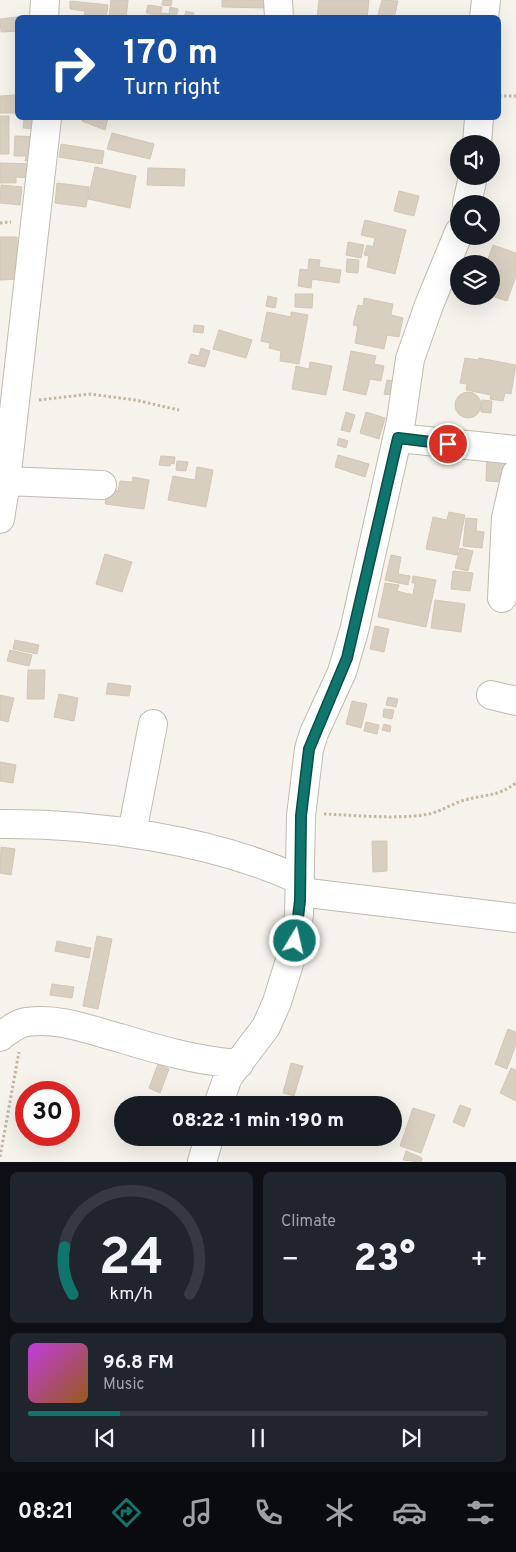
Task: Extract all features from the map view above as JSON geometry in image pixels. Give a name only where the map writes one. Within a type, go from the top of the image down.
[{"type":"street","points":[[44,15],[45,0]]},
{"type":"street","points":[[278,0],[279,15]]},
{"type":"street","points":[[484,15],[486,0]]},
{"type":"street","points":[[0,519],[47,120]]},
{"type":"street","points":[[478,135],[479,120]]},
{"type":"street","points":[[221,1096],[228,1078],[266,1027],[277,1002],[292,954],[299,915],[301,816],[309,749],[347,658],[398,438],[414,345],[454,245]]},
{"type":"street","points":[[398,438],[516,450]]},
{"type":"street","points":[[502,598],[506,518],[516,474]]},
{"type":"street","points":[[6,480],[102,485]]},
{"type":"street","points":[[132,833],[153,724]]},
{"type":"street","points":[[0,824],[66,825],[132,833],[255,862],[300,886],[516,918]]},
{"type":"street","points":[[0,1037],[24,1022],[46,1020],[76,1026],[183,1055],[215,1062],[239,1064]]},
{"type":"street","points":[[202,1162],[207,1146]]},
{"type":"path","points":[[501,96],[516,96]]},
{"type":"path","points":[[14,405],[90,394],[135,400],[179,410]]},
{"type":"path","points":[[301,816],[409,816],[430,814],[466,799],[493,796],[504,792],[516,783]]},
{"type":"path","points":[[0,1157],[24,1022]]},
{"type":"building","points":[[111,0],[128,0],[126,15],[109,15]]},
{"type":"building","points":[[163,0],[172,0],[171,6],[162,5]]},
{"type":"building","points":[[222,0],[267,0],[266,8],[222,7]]},
{"type":"building","points":[[319,0],[369,0],[367,15],[317,15]]},
{"type":"building","points":[[382,0],[398,1],[395,15],[378,15]]},
{"type":"building","points":[[70,1],[108,5],[106,15],[84,15],[85,11],[70,9]]},
{"type":"building","points":[[148,5],[162,7],[160,15],[146,13]]},
{"type":"building","points":[[170,7],[178,9],[176,15],[162,15],[162,13],[169,14]]},
{"type":"building","points":[[186,11],[194,13],[194,15],[185,15]]},
{"type":"building","points":[[15,17],[15,31],[1,32],[0,19]]},
{"type":"building","points":[[15,95],[15,113],[0,113],[0,96]]},
{"type":"building","points":[[0,116],[9,116],[9,154],[0,154]]},
{"type":"building","points":[[24,120],[43,120],[42,129],[23,128]]},
{"type":"building","points":[[82,120],[108,120],[105,130]]},
{"type":"building","points":[[112,133],[154,144],[150,159],[107,149]]},
{"type":"building","points":[[15,136],[41,137],[39,161],[25,161],[26,156],[14,156]]},
{"type":"building","points":[[61,144],[104,151],[102,164],[59,157]]},
{"type":"building","points":[[0,163],[38,164],[29,178],[16,177],[16,183],[0,183]]},
{"type":"building","points":[[95,167],[136,176],[130,208],[88,199]]},
{"type":"building","points":[[148,168],[185,169],[184,186],[147,185]]},
{"type":"building","points":[[57,183],[89,187],[86,207],[55,203]]},
{"type":"building","points":[[1,185],[22,187],[20,205],[0,203]]},
{"type":"building","points":[[399,191],[419,196],[414,216],[394,211]]},
{"type":"building","points":[[365,220],[406,230],[395,274],[367,267],[369,256],[364,255],[367,245],[373,247],[375,238],[361,235]]},
{"type":"building","points":[[0,237],[17,237],[18,279],[0,280]]},
{"type":"building","points":[[348,242],[364,245],[361,258],[346,255]]},
{"type":"building","points":[[493,245],[516,253],[516,276],[507,301],[500,299],[500,255],[489,255]]},
{"type":"building","points":[[309,259],[320,260],[319,267],[341,270],[339,283],[312,279],[311,288],[298,286],[300,269],[308,270]]},
{"type":"building","points":[[347,259],[359,260],[358,273],[346,272]]},
{"type":"building","points":[[295,294],[313,294],[312,308],[295,307]]},
{"type":"building","points":[[268,296],[277,298],[275,308],[266,306]]},
{"type":"building","points":[[364,298],[393,304],[391,315],[403,318],[399,337],[387,335],[384,349],[355,343],[358,326],[353,325],[358,305],[363,306]]},
{"type":"building","points":[[267,312],[291,317],[291,312],[308,315],[299,364],[280,361],[281,351],[269,348],[270,343],[261,341]]},
{"type":"building","points":[[194,325],[204,326],[203,333],[193,332]]},
{"type":"building","points":[[219,330],[252,340],[246,358],[213,349]]},
{"type":"building","points":[[201,348],[210,351],[205,367],[188,363],[191,354],[199,356]]},
{"type":"building","points":[[351,351],[376,356],[374,364],[384,366],[381,381],[370,379],[366,395],[343,390]]},
{"type":"building","points":[[465,358],[478,360],[479,358],[516,365],[511,394],[505,393],[503,401],[490,399],[491,395],[466,390],[467,384],[460,383]]},
{"type":"building","points":[[310,362],[332,366],[326,395],[292,389],[296,366],[309,369]]},
{"type":"building","points":[[387,380],[394,381],[391,395],[384,394]]},
{"type":"building","points":[[468,392],[477,396],[481,405],[477,414],[468,418],[459,414],[455,405],[459,396]]},
{"type":"building","points":[[482,400],[492,401],[491,413],[481,412]]},
{"type":"building","points":[[346,412],[355,415],[350,432],[341,430]]},
{"type":"building","points":[[366,412],[385,418],[379,439],[360,433]]},
{"type":"building","points":[[339,438],[348,441],[346,448],[337,445]]},
{"type":"building","points":[[487,453],[507,454],[505,482],[486,481]]},
{"type":"building","points":[[338,455],[369,464],[365,477],[335,467]]},
{"type":"building","points":[[161,456],[175,457],[174,464],[171,463],[170,466],[159,465]]},
{"type":"building","points":[[177,461],[188,462],[186,471],[176,470]]},
{"type":"building","points":[[197,467],[213,470],[206,507],[168,500],[173,476],[195,480]]},
{"type":"building","points":[[133,477],[149,480],[144,509],[105,504],[107,490],[118,491],[120,481],[132,482]]},
{"type":"building","points":[[449,512],[465,515],[457,555],[426,549],[433,517],[447,520]]},
{"type":"building","points":[[466,518],[477,519],[476,531],[484,532],[482,548],[463,546]]},
{"type":"building","points":[[460,548],[473,551],[468,571],[455,568]]},
{"type":"building","points":[[105,554],[132,562],[122,592],[96,584]]},
{"type":"building","points":[[391,555],[401,557],[398,574],[410,576],[408,585],[385,580]]},
{"type":"building","points":[[453,571],[473,573],[470,591],[451,589]]},
{"type":"building","points":[[413,576],[436,580],[426,627],[378,617],[385,583],[399,585],[397,591],[413,595],[415,583],[412,583]]},
{"type":"building","points":[[435,600],[465,604],[461,632],[431,628]]},
{"type":"building","points":[[375,626],[389,629],[384,652],[370,649]]},
{"type":"building","points":[[15,640],[39,645],[37,654],[13,649]]},
{"type":"building","points":[[10,650],[32,655],[29,666],[7,661]]},
{"type":"building","points":[[28,670],[45,670],[44,699],[27,699]]},
{"type":"building","points":[[108,683],[131,686],[129,696],[106,694]]},
{"type":"building","points":[[59,694],[78,698],[74,721],[54,717]]},
{"type":"building","points":[[0,695],[14,698],[8,722],[0,720]]},
{"type":"building","points":[[388,697],[398,699],[396,707],[386,705]]},
{"type":"building","points":[[352,701],[367,704],[361,728],[346,724]]},
{"type":"building","points":[[384,709],[394,710],[392,719],[383,717]]},
{"type":"building","points":[[366,722],[379,725],[377,734],[364,731]]},
{"type":"building","points":[[384,724],[391,726],[390,732],[382,730]]},
{"type":"building","points":[[0,762],[16,765],[13,783],[0,781]]},
{"type":"building","points":[[372,841],[387,841],[387,871],[373,872]]},
{"type":"building","points":[[1,847],[15,849],[11,875],[0,873]]},
{"type":"building","points":[[97,936],[112,939],[98,1009],[83,1006]]},
{"type":"building","points":[[57,941],[91,948],[89,958],[55,951]]},
{"type":"building","points":[[52,984],[74,987],[72,998],[50,995]]},
{"type":"building","points":[[508,1029],[516,1032],[516,1044],[507,1069],[495,1064]]},
{"type":"building","points":[[291,1063],[303,1066],[294,1096],[283,1093]]},
{"type":"building","points":[[158,1064],[169,1069],[160,1093],[149,1088]]},
{"type":"building","points":[[511,1068],[516,1070],[516,1101],[500,1093]]},
{"type":"building","points":[[460,1105],[471,1109],[464,1127],[453,1122]]},
{"type":"building","points":[[413,1108],[435,1115],[421,1153],[400,1146],[402,1146],[402,1140]]},
{"type":"building","points":[[406,1151],[422,1158],[421,1162],[403,1160]]},
{"type":"route","points":[[295,941],[300,901],[299,850],[301,816],[309,749],[314,733],[336,687],[347,658],[398,438],[448,444]]}]
